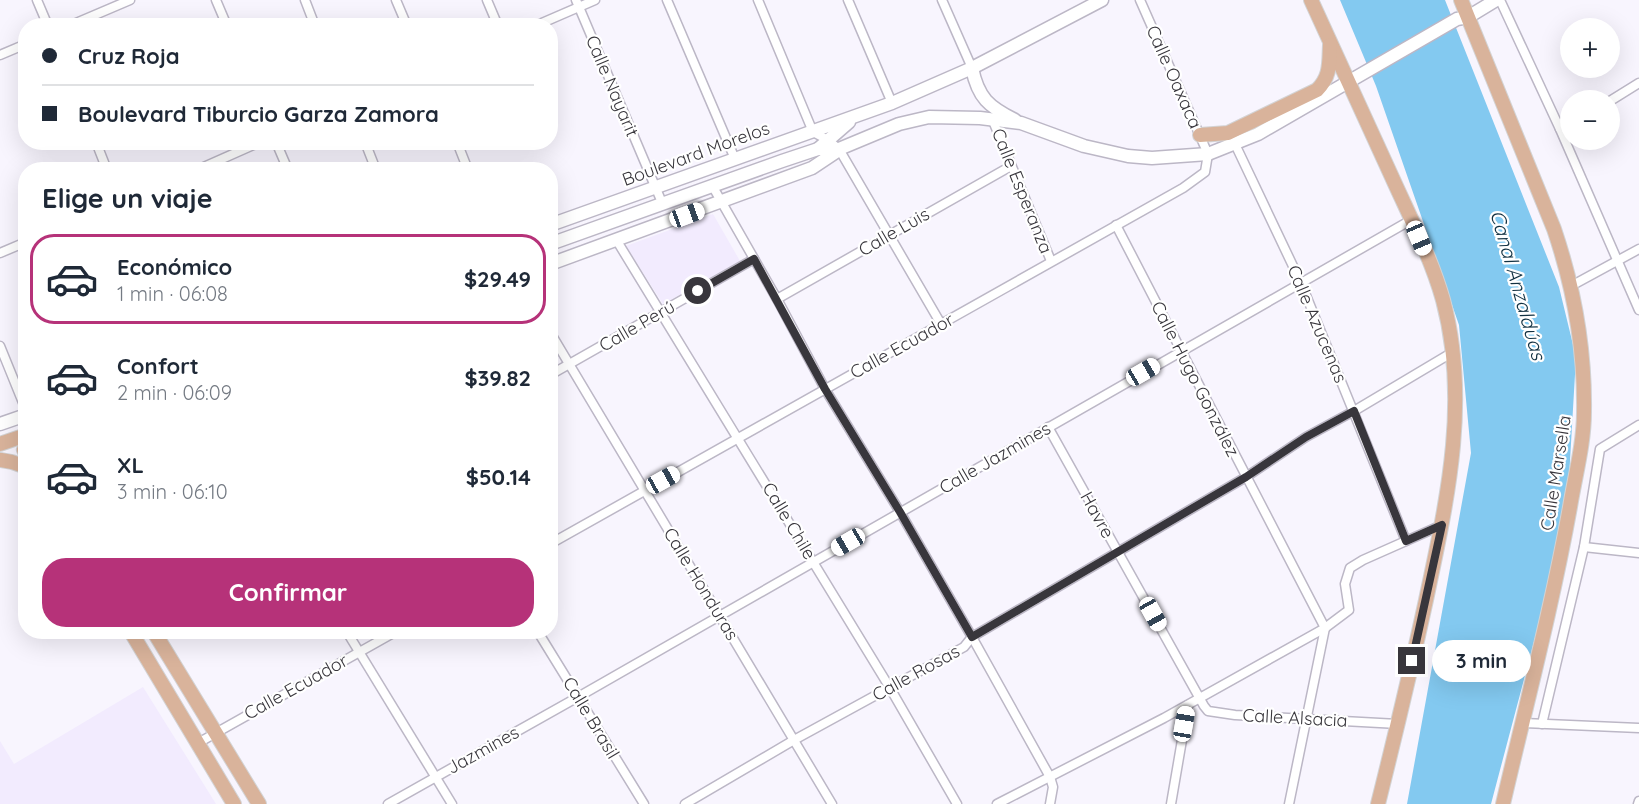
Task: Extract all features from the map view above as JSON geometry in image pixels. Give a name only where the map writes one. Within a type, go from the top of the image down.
[{"type":"main road","name":"Boulevard Morelos","points":[[558,222],[892,103],[972,69],[1102,0]]},
{"type":"main road","points":[[1311,0],[1411,220],[1442,297],[1453,352],[1456,385],[1455,422],[1446,508],[1378,804]]},
{"type":"main road","name":"Calle Marsella","points":[[1461,0],[1462,18],[1554,229],[1571,286],[1578,320],[1582,367],[1584,429],[1561,558],[1503,804]]},
{"type":"main road","name":"Boulevard Morelos","points":[[558,261],[812,168],[839,149],[916,119],[956,117],[1021,123],[1084,146],[1128,156],[1152,158],[1208,154],[1258,134],[1363,73],[1498,0]]},
{"type":"main road","points":[[1200,135],[1228,133],[1317,90],[1324,83],[1328,73],[1330,43]]},
{"type":"main road","points":[[972,69],[977,87],[984,100],[998,112],[1021,123]]},
{"type":"main road","name":"Boulevard Morelos","points":[[818,149],[854,118]]},
{"type":"main road","name":"Boulevard Morelos","points":[[558,241],[818,149],[839,149]]},
{"type":"main road","points":[[0,424],[18,416]]},
{"type":"main road","points":[[0,444],[18,438]]},
{"type":"main road","points":[[0,460],[18,453]]},
{"type":"main road","points":[[0,460],[18,464]]},
{"type":"main road","points":[[135,639],[234,804]]},
{"type":"main road","points":[[158,639],[259,804]]},
{"type":"street","points":[[37,0],[45,18]]},
{"type":"street","points":[[88,18],[130,0]]},
{"type":"street","points":[[216,0],[223,18]]},
{"type":"street","points":[[305,0],[312,18]]},
{"type":"street","points":[[396,0],[404,18]]},
{"type":"street","points":[[487,0],[495,18]]},
{"type":"street","points":[[550,18],[577,4],[595,0]]},
{"type":"street","points":[[667,0],[735,159]]},
{"type":"street","points":[[758,0],[813,132],[839,149],[941,324]]},
{"type":"street","points":[[848,0],[892,103]]},
{"type":"street","points":[[942,0],[972,69]]},
{"type":"street","name":"Calle Oaxaca","points":[[1140,0],[1208,154]]},
{"type":"street","points":[[1498,0],[1560,129]]},
{"type":"street","name":"Calle Nayarit","points":[[577,4],[663,204]]},
{"type":"street","points":[[0,55],[18,47]]},
{"type":"street","points":[[1620,94],[1639,83]]},
{"type":"street","name":"Calle Esperanza","points":[[993,120],[1051,261]]},
{"type":"street","name":"Calle Azucenas","points":[[1235,144],[1300,283],[1406,541]]},
{"type":"street","points":[[215,162],[242,150]]},
{"type":"street","points":[[1569,150],[1639,310]]},
{"type":"street","name":"Calle Ecuador","points":[[558,539],[1183,188],[1205,172],[1208,154]]},
{"type":"street","name":"Calle Luis","points":[[777,299],[1011,166]]},
{"type":"street","points":[[713,187],[825,389],[900,512],[1050,777],[1053,787],[1050,804]]},
{"type":"street","name":"Calle Jazmines","points":[[579,697],[1411,220]]},
{"type":"street","name":"Calle Hugo González","points":[[1116,225],[1325,628]]},
{"type":"street","name":"Calle Chile","points":[[617,241],[890,688],[957,804]]},
{"type":"street","points":[[0,253],[18,245]]},
{"type":"street","points":[[1571,286],[1639,249]]},
{"type":"street","name":"Calle Perú","points":[[558,370],[754,259]]},
{"type":"street","points":[[0,346],[18,392]]},
{"type":"street","name":"Calle Honduras","points":[[558,346],[832,804]]},
{"type":"street","name":"Calle Rosas","points":[[685,804],[794,740],[964,647],[972,637],[1246,477],[1306,437],[1453,352]]},
{"type":"street","points":[[1542,724],[1584,547],[1600,448],[1639,424]]},
{"type":"street","name":"Havre","points":[[1048,427],[1200,698]]},
{"type":"street","points":[[997,804],[1188,705],[1325,628],[1349,610],[1345,584],[1350,568],[1442,525]]},
{"type":"street","points":[[1584,547],[1639,553]]},
{"type":"street","points":[[1289,804],[1325,628]]},
{"type":"street","points":[[351,639],[452,804]]},
{"type":"street","name":"Calle Ecuador","points":[[198,743],[382,639]]},
{"type":"street","name":"Calle Brasil","points":[[542,639],[644,804]]},
{"type":"street","name":"Jazmines","points":[[388,804],[579,697]]},
{"type":"street","name":"Calle Alsacia","points":[[1200,698],[1208,711],[1219,714],[1398,724]]},
{"type":"street","points":[[1171,804],[1188,705]]},
{"type":"street","points":[[1522,723],[1639,728]]},
{"type":"shaded area","points":[[713,214],[740,261],[663,304],[626,246]]},
{"type":"shaded area","points":[[143,687],[216,804],[0,804],[0,741],[14,764]]},
{"type":"water","name":"Canal Anzaldúas","points":[[1340,0],[1445,0],[1559,287],[1576,357],[1569,478],[1555,562],[1491,804],[1407,804],[1471,453],[1459,325],[1376,86]]},
{"type":"route","points":[[698,291],[754,259],[825,389],[900,512],[972,637],[1246,477],[1306,437],[1354,411],[1406,541],[1442,525],[1412,661]]}]
